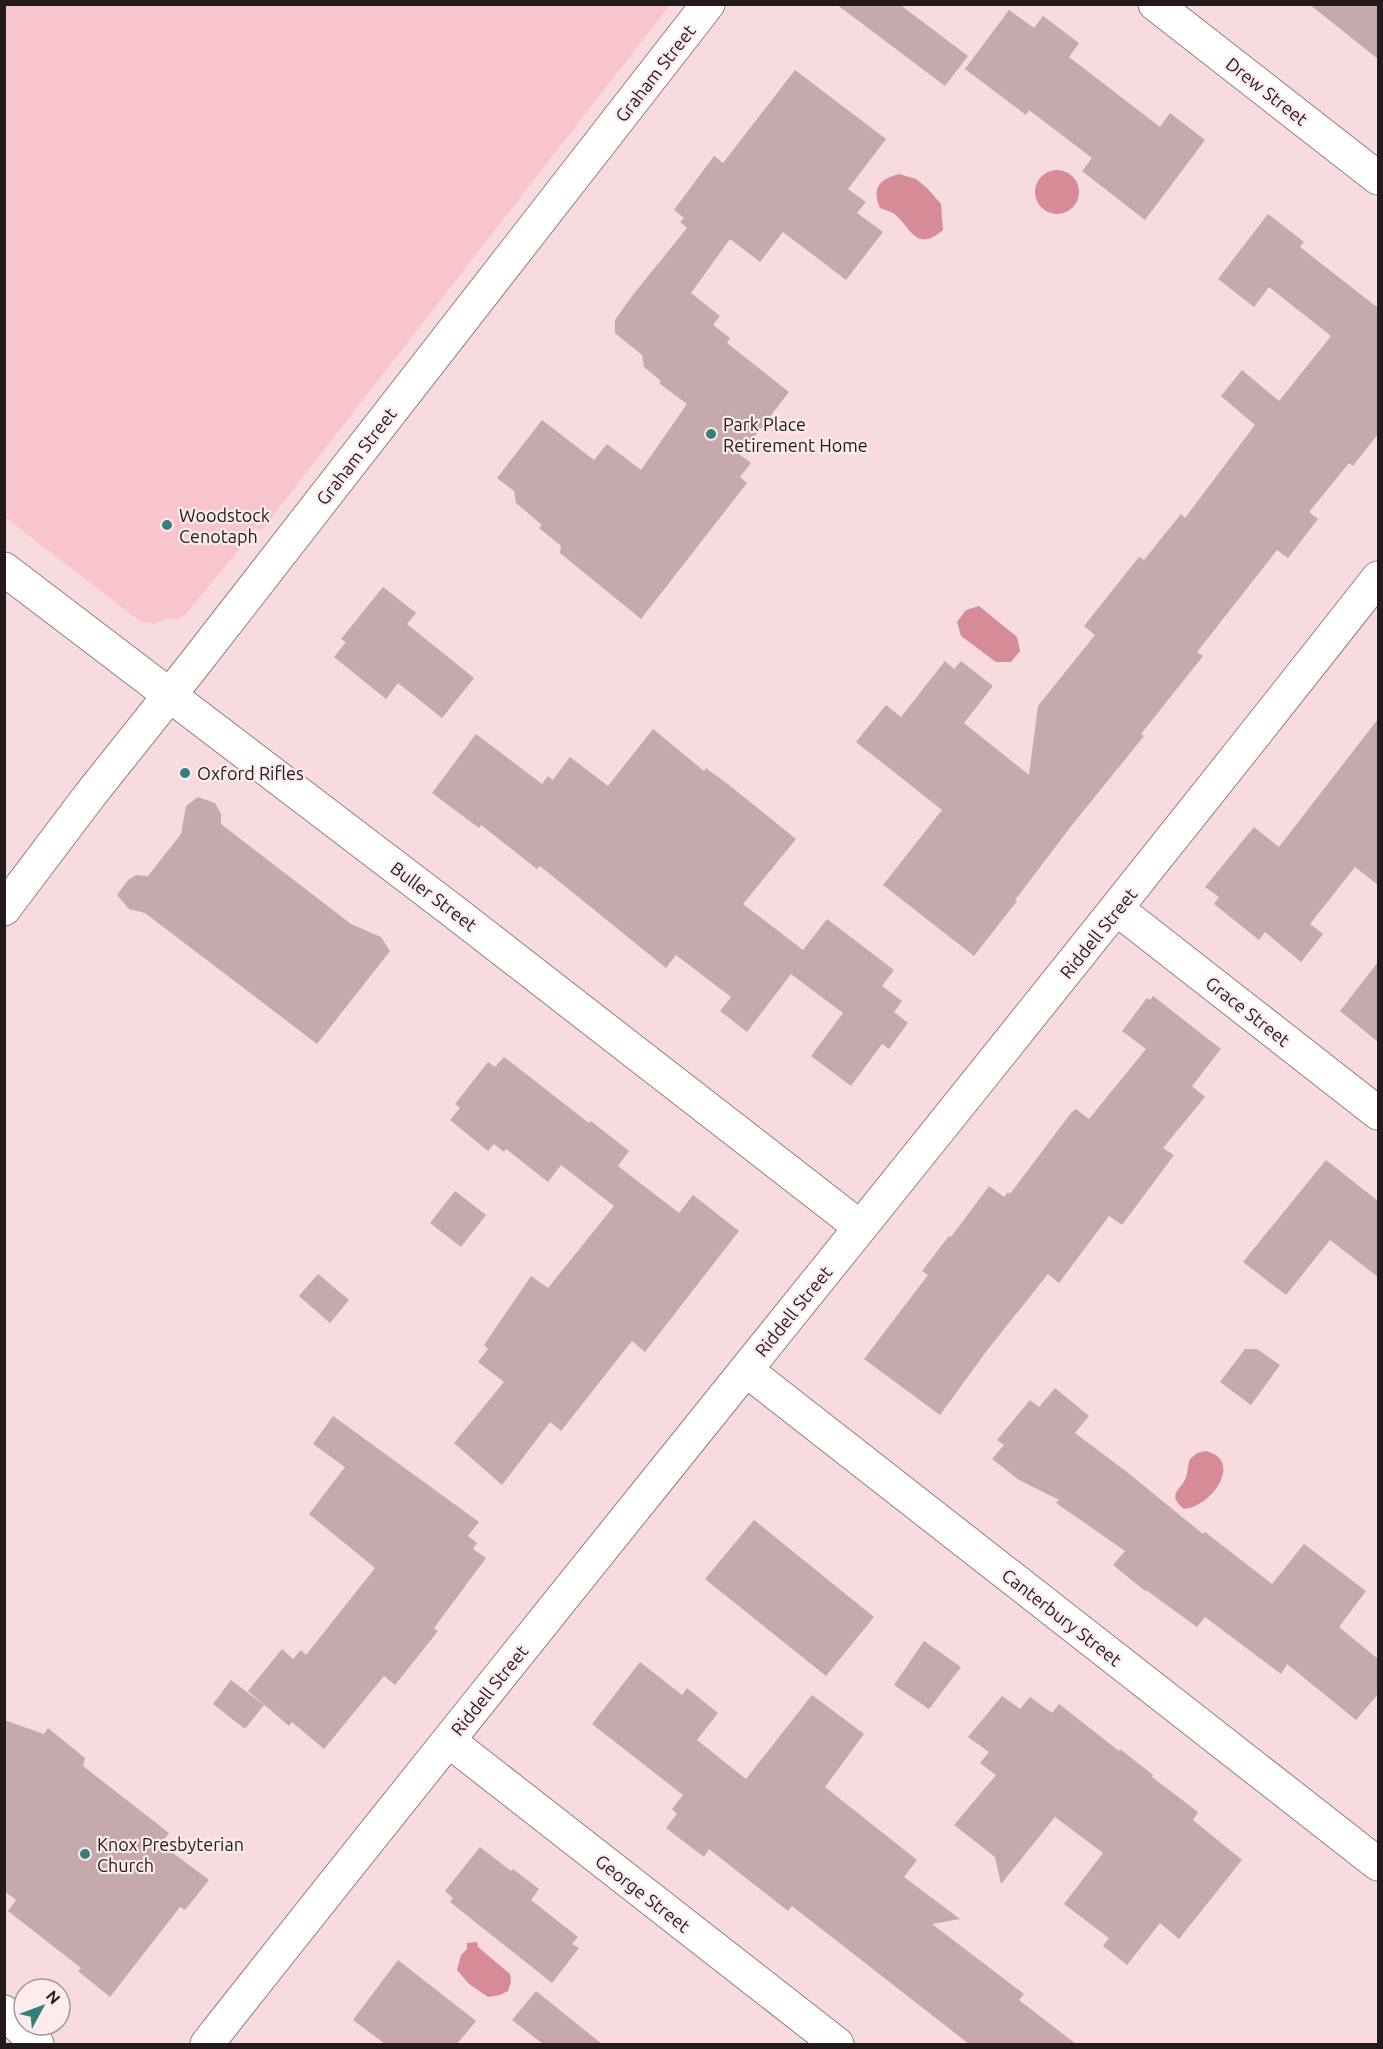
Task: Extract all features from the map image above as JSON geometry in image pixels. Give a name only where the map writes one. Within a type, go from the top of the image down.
[{"type":"street","name":"Graham Street","points":[[4,909],[90,795],[170,696],[708,4]]},
{"type":"street","name":"Drew Street","points":[[1155,4],[1378,178]]},
{"type":"street","name":"Buller Street","points":[[4,568],[444,904],[860,1227]]},
{"type":"street","name":"Riddell Street","points":[[207,2044],[1117,909],[1378,578]]},
{"type":"street","name":"Grace Street","points":[[1117,909],[1378,1113]]},
{"type":"street","name":"Canterbury Street","points":[[746,1370],[1378,1864]]},
{"type":"street","name":"George Street","points":[[449,1741],[837,2044]]},
{"type":"street","points":[[4,2012],[37,2044]]},
{"type":"shaded area","points":[[4,5],[670,5],[261,531],[256,527],[235,557],[186,614],[177,620],[166,618],[155,624],[140,621],[5,517]]},
{"type":"shaded area","points":[[1057,170],[1066,171],[1073,176],[1078,183],[1078,201],[1073,208],[1066,213],[1057,214],[1048,213],[1041,208],[1036,201],[1035,192],[1036,183],[1041,176],[1048,171]]},
{"type":"shaded area","points":[[899,174],[916,179],[941,204],[943,230],[934,237],[920,239],[893,213],[880,208],[876,195],[879,185]]},
{"type":"shaded area","points":[[979,606],[1017,637],[1020,651],[1011,662],[996,662],[961,636],[957,622],[966,610]]},
{"type":"shaded area","points":[[1206,1451],[1217,1456],[1223,1464],[1223,1473],[1213,1493],[1194,1507],[1184,1509],[1178,1503],[1175,1495],[1185,1479],[1190,1459],[1197,1453]]},
{"type":"shaded area","points":[[477,1942],[478,1947],[510,1974],[511,1982],[508,1991],[488,1997],[469,1984],[457,1970],[461,1955],[467,1949],[467,1943]]},
{"type":"building","points":[[836,4],[899,4],[968,56],[945,86]]},
{"type":"building","points":[[1309,4],[1378,4],[1378,59]]},
{"type":"building","points":[[1009,10],[1034,28],[1043,16],[1079,43],[1069,57],[1160,127],[1170,113],[1205,140],[1145,220],[1082,171],[1092,158],[1029,110],[1026,115],[965,69]]},
{"type":"building","points":[[795,70],[886,139],[848,189],[866,202],[857,213],[883,232],[846,280],[783,232],[760,262],[730,239],[691,293],[720,316],[713,325],[730,338],[727,343],[789,392],[740,455],[751,463],[740,477],[747,483],[641,619],[560,553],[561,546],[539,528],[542,525],[516,503],[514,491],[497,478],[542,420],[594,460],[607,444],[641,470],[687,404],[659,383],[661,381],[644,367],[642,355],[615,333],[615,320],[687,228],[680,222],[684,218],[674,210],[714,156],[723,163]]},
{"type":"building","points":[[1268,214],[1304,242],[1300,247],[1378,308],[1378,434],[1353,466],[1349,463],[1309,512],[1318,519],[1288,558],[1277,550],[1197,652],[1203,656],[1141,734],[1144,736],[1072,825],[974,956],[883,885],[942,810],[856,742],[886,705],[901,717],[945,661],[954,669],[961,661],[993,686],[964,723],[1029,775],[1038,706],[1095,635],[1084,626],[1139,557],[1144,560],[1181,514],[1185,518],[1255,425],[1221,396],[1242,370],[1279,401],[1331,336],[1269,287],[1254,307],[1218,279]]},
{"type":"building","points":[[383,587],[416,613],[407,624],[474,678],[442,718],[398,683],[386,699],[334,657],[346,642],[341,639]]},
{"type":"building","points":[[1378,719],[1378,885],[1355,867],[1310,924],[1323,934],[1301,962],[1265,932],[1259,940],[1214,904],[1219,897],[1205,887],[1254,827],[1279,847]]},
{"type":"building","points":[[653,729],[704,771],[706,768],[796,839],[743,904],[803,950],[827,919],[894,970],[882,986],[902,1001],[894,1012],[908,1023],[889,1049],[882,1044],[851,1086],[811,1056],[843,1013],[791,974],[747,1032],[720,1011],[731,997],[676,955],[666,968],[540,866],[537,869],[481,825],[479,828],[432,793],[476,734],[542,784],[548,776],[553,780],[570,757],[608,786]]},
{"type":"building","points":[[198,797],[215,803],[221,814],[221,824],[351,924],[381,937],[390,951],[317,1044],[145,913],[129,909],[117,895],[128,880],[136,875],[148,876],[181,834],[186,806]]},
{"type":"building","points":[[1378,962],[1378,1042],[1340,1011]]},
{"type":"building","points":[[1153,996],[1221,1049],[1192,1086],[1205,1097],[1163,1148],[1174,1155],[1122,1225],[1109,1216],[1059,1283],[1048,1274],[985,1353],[940,1415],[864,1359],[928,1275],[922,1271],[989,1186],[1004,1197],[1008,1192],[1010,1194],[1071,1113],[1076,1109],[1089,1119],[1146,1049],[1122,1031],[1147,998],[1150,1000]]},
{"type":"building","points":[[504,1057],[629,1151],[618,1166],[679,1213],[693,1195],[739,1231],[645,1352],[632,1341],[561,1431],[550,1422],[502,1485],[454,1443],[504,1382],[478,1362],[488,1349],[484,1345],[531,1276],[548,1288],[614,1206],[561,1165],[548,1182],[506,1149],[504,1152],[494,1144],[488,1151],[450,1120],[460,1108],[455,1104],[488,1062],[495,1067]]},
{"type":"building","points":[[1326,1160],[1378,1201],[1378,1277],[1330,1240],[1286,1295],[1243,1262]]},
{"type":"building","points":[[455,1191],[486,1215],[461,1247],[430,1223]]},
{"type":"building","points":[[318,1274],[349,1300],[330,1323],[299,1296]]},
{"type":"building","points":[[1245,1349],[1257,1349],[1280,1365],[1251,1405],[1220,1382]]},
{"type":"building","points":[[1055,1388],[1089,1416],[1075,1433],[1203,1534],[1205,1532],[1272,1584],[1304,1544],[1366,1591],[1339,1627],[1378,1659],[1378,1694],[1356,1720],[1287,1664],[1281,1674],[1205,1617],[1197,1627],[1145,1591],[1113,1565],[1125,1551],[1056,1503],[1059,1500],[1019,1480],[992,1459],[1004,1445],[997,1440],[1030,1400],[1039,1407]]},
{"type":"building","points":[[333,1416],[479,1522],[468,1536],[477,1543],[473,1549],[486,1558],[434,1628],[438,1631],[395,1685],[384,1676],[324,1749],[292,1722],[289,1726],[248,1691],[282,1649],[293,1659],[301,1650],[306,1655],[375,1568],[309,1514],[345,1467],[313,1444]]},
{"type":"building","points":[[754,1520],[874,1617],[826,1676],[705,1579]]},
{"type":"building","points":[[924,1641],[961,1667],[929,1709],[894,1685]]},
{"type":"building","points":[[640,1662],[682,1695],[687,1688],[718,1713],[697,1740],[746,1779],[812,1695],[864,1734],[825,1787],[917,1860],[904,1877],[960,1919],[932,1924],[1024,1994],[1019,2000],[1076,2044],[969,2044],[792,1906],[788,1911],[709,1849],[704,1857],[666,1828],[677,1814],[672,1809],[683,1795],[592,1724]]},
{"type":"building","points":[[231,1680],[264,1705],[245,1729],[213,1704]]},
{"type":"building","points":[[1002,1696],[1020,1709],[1030,1697],[1052,1713],[1059,1704],[1119,1751],[1120,1749],[1198,1812],[1193,1820],[1242,1860],[1179,1939],[1160,1923],[1127,1965],[1103,1946],[1109,1938],[1064,1904],[1103,1853],[1055,1817],[1001,1884],[995,1857],[954,1825],[996,1775],[980,1763],[989,1752],[968,1737]]},
{"type":"building","name":"Knox Presbyterian Church","points":[[4,1720],[44,1734],[48,1728],[85,1758],[83,1766],[169,1833],[161,1844],[209,1880],[185,1910],[180,1907],[110,1997],[78,1971],[81,1968],[8,1911],[16,1900],[4,1891]]},
{"type":"building","points":[[480,1847],[539,1889],[531,1900],[578,1937],[572,1944],[579,1948],[552,1983],[450,1902],[453,1898],[445,1891]]},
{"type":"building","points":[[398,1960],[476,2021],[457,2044],[385,2044],[353,2020]]},
{"type":"building","points":[[536,1991],[602,2044],[543,2044],[512,2020]]},
{"type":"place","name":"Park Place Retirement Home","points":[[711,434]]},
{"type":"place","name":"Woodstock Cenotaph","points":[[167,525]]},
{"type":"place","name":"Oxford Rifles","points":[[185,773]]},
{"type":"place","name":"Knox Presbyterian Church","points":[[85,1854]]}]
